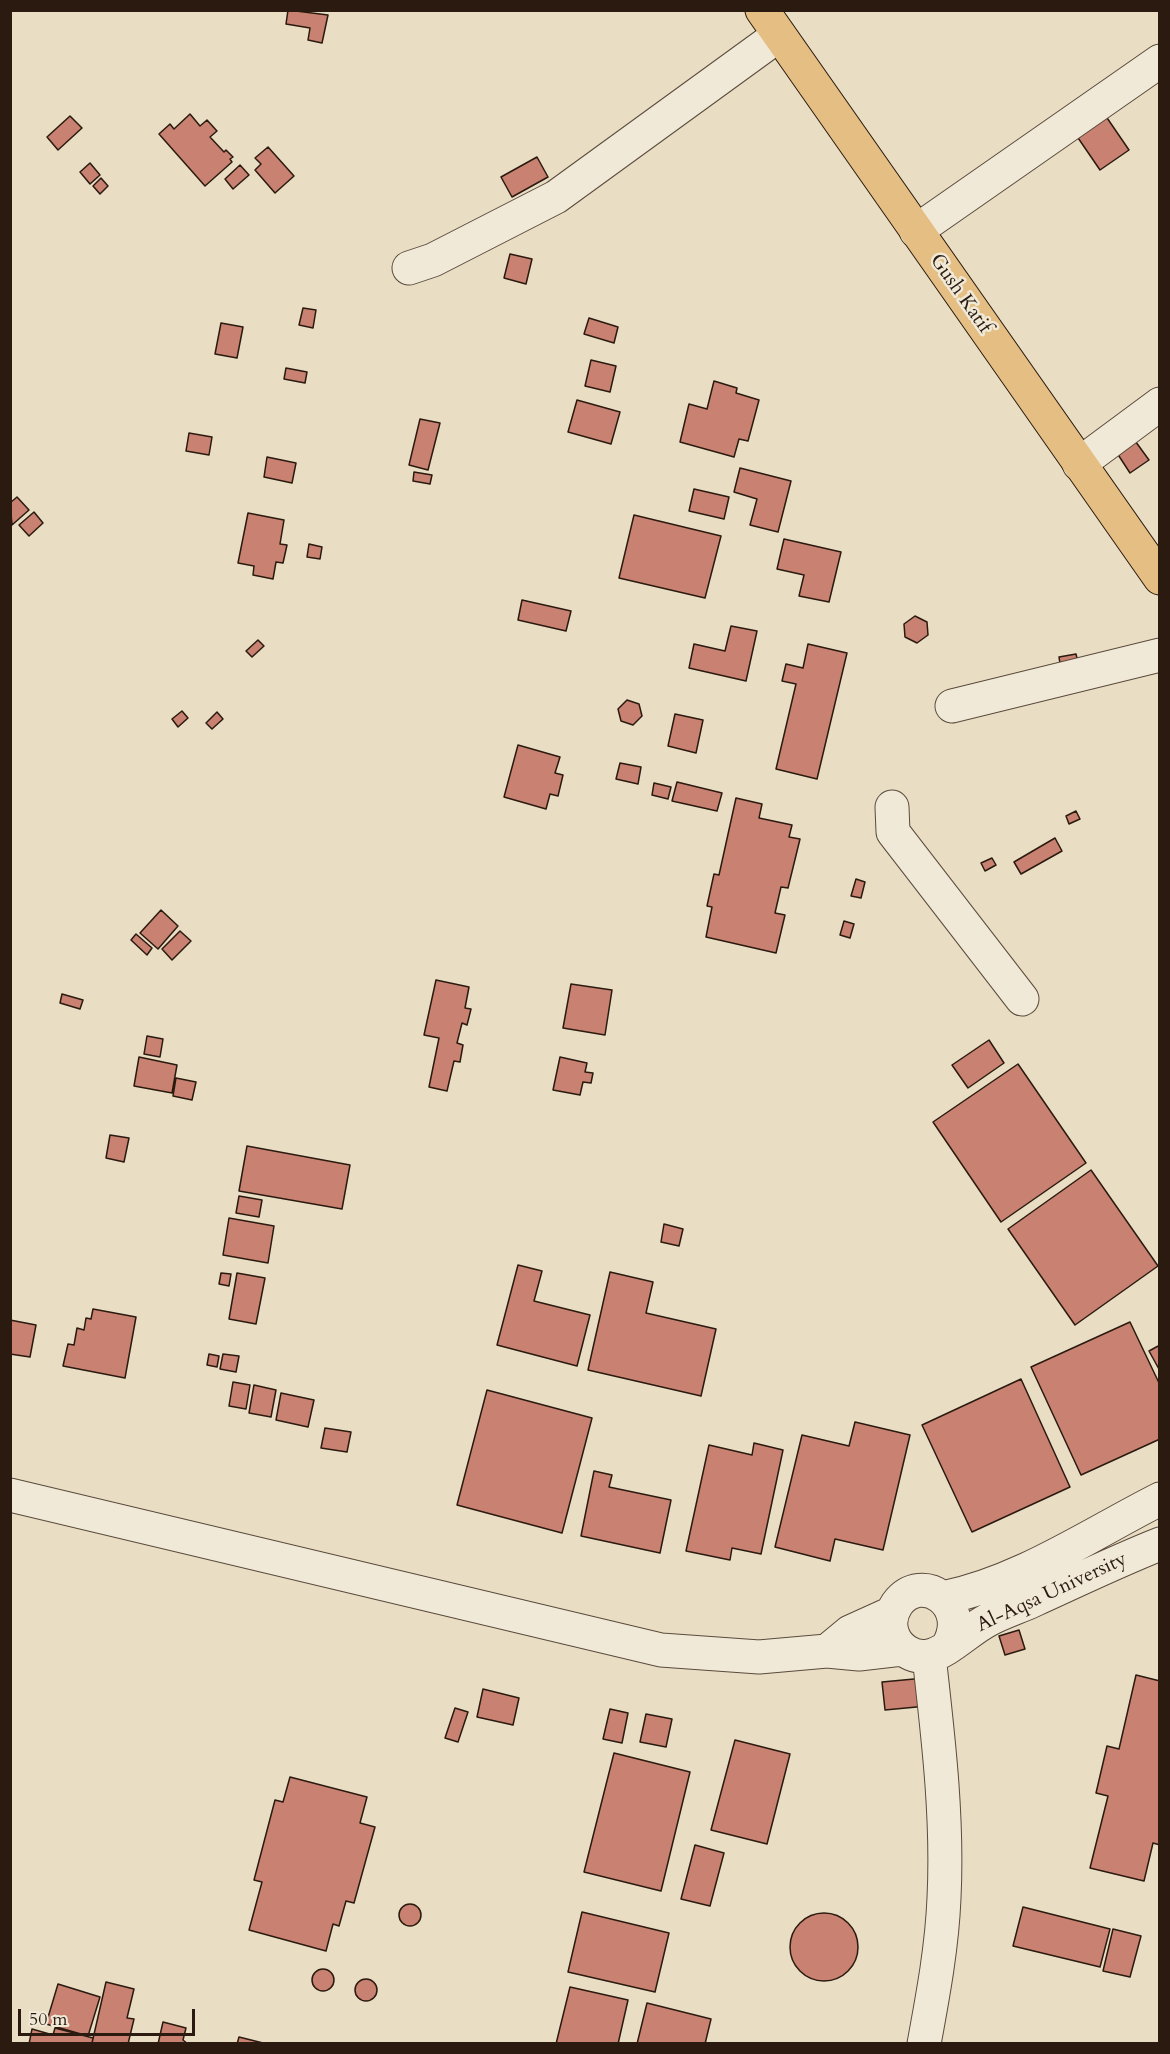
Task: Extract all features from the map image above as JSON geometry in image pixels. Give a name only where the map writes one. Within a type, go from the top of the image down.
[{"type":"main road","name":"Gush Katif","points":[[770,23],[1160,578]]},
{"type":"street","points":[[409,268],[433,260],[556,197],[770,23]]},
{"type":"street","points":[[916,231],[1160,61]]},
{"type":"street","points":[[1079,464],[1160,404]]},
{"type":"street","points":[[952,706],[1160,655]]},
{"type":"street","points":[[892,807],[893,832],[1022,999]]},
{"type":"street","points":[[10,1495],[662,1650],[759,1657],[827,1651],[859,1654],[926,1650],[953,1636],[956,1623],[950,1605],[943,1598],[934,1593],[914,1592],[904,1597],[892,1613],[850,1632],[827,1651]]},
{"type":"street","name":"Al-Aqsa University","points":[[943,1598],[976,1591],[1010,1578],[1160,1499]]},
{"type":"street","name":"Al-Aqsa University","points":[[926,1650],[1160,1544]]},
{"type":"street","points":[[892,1613],[892,1633],[926,1650]]},
{"type":"street","points":[[924,2043],[942,1934],[945,1861],[939,1749],[926,1650]]},
{"type":"building","points":[[288,10],[328,15],[322,43],[308,40],[310,28],[286,24]]},
{"type":"building","points":[[1103,112],[1129,150],[1100,170],[1074,132]]},
{"type":"building","points":[[190,114],[200,126],[207,120],[217,131],[210,137],[224,152],[226,150],[233,157],[230,159],[232,162],[205,186],[159,134],[170,124],[174,129]]},
{"type":"building","points":[[70,116],[82,128],[58,150],[47,137]]},
{"type":"building","points":[[268,147],[294,176],[275,193],[255,170],[261,164],[255,158]]},
{"type":"building","points":[[537,157],[548,177],[512,197],[501,177]]},
{"type":"building","points":[[90,163],[100,175],[90,184],[80,172]]},
{"type":"building","points":[[240,165],[249,175],[233,189],[225,179]]},
{"type":"building","points":[[101,178],[108,186],[100,194],[93,186]]},
{"type":"building","points":[[510,254],[532,259],[526,284],[504,278]]},
{"type":"building","points":[[303,308],[316,310],[313,328],[299,325]]},
{"type":"building","points":[[589,318],[618,327],[614,343],[584,334]]},
{"type":"building","points":[[221,323],[243,327],[237,358],[215,354]]},
{"type":"building","points":[[591,360],[616,366],[610,392],[585,386]]},
{"type":"building","points":[[286,368],[307,372],[305,383],[284,379]]},
{"type":"building","points":[[714,381],[737,388],[736,393],[759,400],[748,441],[739,439],[734,457],[680,442],[689,404],[707,409]]},
{"type":"building","points":[[577,400],[620,412],[611,444],[568,432]]},
{"type":"building","points":[[420,419],[440,423],[428,470],[409,465]]},
{"type":"building","points":[[189,433],[212,437],[209,455],[186,451]]},
{"type":"building","points":[[1133,438],[1149,460],[1130,473],[1115,450]]},
{"type":"building","points":[[267,457],[296,463],[292,483],[264,477]]},
{"type":"building","points":[[740,468],[791,481],[778,532],[750,525],[757,499],[734,492]]},
{"type":"building","points":[[414,472],[432,475],[430,484],[413,481]]},
{"type":"building","points":[[694,489],[729,497],[724,519],[689,511]]},
{"type":"building","points":[[17,497],[29,510],[12,525],[10,503]]},
{"type":"building","points":[[34,512],[43,523],[29,536],[19,525]]},
{"type":"building","points":[[248,513],[284,520],[280,544],[287,545],[283,563],[276,562],[273,579],[253,575],[254,566],[238,563]]},
{"type":"building","points":[[634,515],[721,536],[705,598],[619,578]]},
{"type":"building","points":[[784,539],[841,552],[829,602],[799,596],[804,575],[777,569]]},
{"type":"building","points":[[309,544],[322,547],[320,559],[307,557]]},
{"type":"building","points":[[522,600],[571,611],[566,631],[518,620]]},
{"type":"building","points":[[915,616],[927,622],[928,635],[917,643],[905,637],[904,624]]},
{"type":"building","points":[[731,626],[757,631],[746,681],[689,668],[694,644],[725,651]]},
{"type":"building","points":[[258,640],[264,646],[252,657],[246,651]]},
{"type":"building","points":[[808,644],[847,653],[817,779],[776,769],[796,684],[782,681],[786,664],[803,668]]},
{"type":"building","points":[[1076,654],[1079,667],[1061,670],[1059,657]]},
{"type":"building","points":[[627,700],[639,704],[642,716],[633,725],[621,721],[618,709]]},
{"type":"building","points":[[182,711],[188,718],[178,727],[172,719]]},
{"type":"building","points":[[217,712],[223,719],[212,729],[206,723]]},
{"type":"building","points":[[675,714],[703,720],[696,753],[668,746]]},
{"type":"building","points":[[518,745],[560,757],[555,773],[563,775],[558,796],[550,794],[546,809],[504,797]]},
{"type":"building","points":[[620,763],[641,767],[638,784],[616,779]]},
{"type":"building","points":[[677,782],[722,793],[717,811],[672,801]]},
{"type":"building","points":[[654,783],[671,787],[668,799],[652,795]]},
{"type":"building","points":[[736,798],[762,804],[759,818],[792,825],[789,837],[800,839],[788,888],[781,887],[775,913],[785,915],[776,953],[706,937],[712,907],[707,906],[714,874],[719,875]]},
{"type":"building","points":[[1076,811],[1080,819],[1069,824],[1066,816]]},
{"type":"building","points":[[1055,838],[1062,851],[1021,874],[1014,862]]},
{"type":"building","points":[[992,858],[996,865],[985,871],[981,863]]},
{"type":"building","points":[[856,879],[865,882],[861,898],[851,896]]},
{"type":"building","points":[[161,910],[178,926],[158,949],[140,933]]},
{"type":"building","points":[[844,921],[854,924],[850,938],[840,935]]},
{"type":"building","points":[[180,931],[191,941],[172,960],[162,949]]},
{"type":"building","points":[[136,934],[152,948],[147,955],[131,940]]},
{"type":"building","points":[[436,980],[469,987],[465,1008],[471,1009],[467,1025],[462,1023],[457,1043],[463,1045],[460,1062],[454,1061],[447,1091],[429,1087],[439,1038],[424,1035]]},
{"type":"building","points":[[571,984],[612,990],[605,1035],[563,1028]]},
{"type":"building","points":[[62,994],[83,1000],[80,1009],[60,1003]]},
{"type":"building","points":[[147,1036],[163,1039],[160,1057],[144,1054]]},
{"type":"building","points":[[989,1040],[1004,1063],[968,1088],[952,1065]]},
{"type":"building","points":[[139,1057],[177,1065],[172,1093],[134,1086]]},
{"type":"building","points":[[560,1057],[587,1063],[585,1072],[593,1073],[591,1083],[583,1082],[580,1095],[553,1090]]},
{"type":"building","points":[[1018,1064],[1086,1163],[1001,1222],[933,1122]]},
{"type":"building","points":[[176,1078],[196,1082],[192,1100],[173,1096]]},
{"type":"building","points":[[110,1135],[129,1138],[124,1162],[106,1158]]},
{"type":"building","points":[[247,1146],[350,1165],[342,1209],[239,1191]]},
{"type":"building","points":[[1091,1170],[1158,1266],[1075,1325],[1008,1229]]},
{"type":"building","points":[[239,1196],[262,1200],[259,1217],[236,1213]]},
{"type":"building","points":[[229,1218],[274,1226],[268,1263],[223,1255]]},
{"type":"building","points":[[664,1224],[683,1229],[679,1246],[661,1242]]},
{"type":"building","points":[[518,1265],[542,1271],[534,1301],[590,1315],[577,1366],[497,1345]]},
{"type":"building","points":[[610,1272],[653,1282],[646,1313],[716,1329],[701,1396],[588,1370]]},
{"type":"building","points":[[221,1273],[231,1274],[229,1286],[219,1284]]},
{"type":"building","points":[[237,1273],[265,1278],[256,1324],[229,1319]]},
{"type":"building","points":[[93,1309],[136,1317],[125,1378],[63,1366],[68,1344],[74,1345],[77,1328],[84,1330],[86,1318],[91,1319]]},
{"type":"building","points":[[10,1320],[36,1325],[30,1357],[10,1354]]},
{"type":"building","points":[[1130,1322],[1160,1385],[1160,1439],[1081,1475],[1031,1367]]},
{"type":"building","points":[[1160,1345],[1160,1371],[1149,1351]]},
{"type":"building","points":[[209,1354],[219,1356],[217,1367],[207,1365]]},
{"type":"building","points":[[223,1354],[239,1356],[236,1372],[220,1369]]},
{"type":"building","points":[[1021,1379],[1070,1487],[972,1532],[922,1425]]},
{"type":"building","points":[[233,1382],[250,1385],[246,1409],[229,1406]]},
{"type":"building","points":[[254,1385],[276,1390],[271,1417],[249,1413]]},
{"type":"building","points":[[487,1390],[592,1418],[562,1533],[457,1505]]},
{"type":"building","points":[[281,1393],[314,1400],[308,1427],[276,1420]]},
{"type":"building","points":[[855,1422],[910,1435],[883,1550],[835,1539],[830,1561],[775,1547],[802,1435],[849,1446]]},
{"type":"building","points":[[325,1428],[351,1432],[347,1452],[321,1448]]},
{"type":"building","points":[[754,1443],[783,1450],[761,1554],[732,1548],[730,1560],[686,1551],[709,1445],[752,1455]]},
{"type":"building","points":[[594,1471],[612,1475],[609,1487],[671,1500],[660,1553],[581,1536]]},
{"type":"building","points":[[1019,1630],[1025,1649],[1005,1655],[999,1636]]},
{"type":"building","points":[[1136,1675],[1160,1681],[1160,1845],[1153,1843],[1144,1881],[1090,1868],[1108,1796],[1096,1793],[1107,1746],[1119,1749]]},
{"type":"building","points":[[946,1676],[948,1704],[885,1710],[882,1682]]},
{"type":"building","points":[[483,1689],[519,1698],[513,1725],[477,1717]]},
{"type":"building","points":[[455,1708],[468,1712],[458,1742],[445,1738]]},
{"type":"building","points":[[610,1709],[628,1713],[622,1743],[603,1739]]},
{"type":"building","points":[[646,1714],[672,1719],[666,1747],[640,1742]]},
{"type":"building","points":[[735,1740],[790,1754],[767,1844],[711,1830]]},
{"type":"building","points":[[614,1753],[690,1772],[661,1891],[584,1872]]},
{"type":"building","points":[[290,1777],[367,1797],[360,1823],[375,1827],[354,1903],[346,1901],[339,1926],[333,1924],[326,1951],[249,1930],[262,1882],[254,1880],[275,1800],[283,1802]]},
{"type":"building","points":[[695,1845],[724,1853],[710,1906],[681,1899]]},
{"type":"building","points":[[410,1904],[418,1907],[421,1915],[418,1923],[410,1926],[402,1923],[399,1915],[402,1907]]},
{"type":"building","points":[[1023,1907],[1110,1929],[1100,1967],[1013,1946]]},
{"type":"building","points":[[582,1912],[669,1933],[655,1992],[568,1972]]},
{"type":"building","points":[[824,1913],[837,1916],[848,1923],[855,1934],[858,1947],[855,1960],[848,1971],[837,1978],[824,1981],[811,1978],[800,1971],[793,1960],[790,1947],[793,1934],[800,1923],[811,1916]]},
{"type":"building","points":[[1113,1929],[1141,1936],[1130,1977],[1103,1971]]},
{"type":"building","points":[[323,1969],[331,1972],[334,1980],[331,1988],[323,1991],[315,1988],[312,1980],[315,1972]]},
{"type":"building","points":[[366,1979],[374,1982],[377,1990],[374,1998],[366,2001],[358,1998],[355,1990],[358,1982]]},
{"type":"building","points":[[106,1982],[134,1989],[127,2018],[134,2019],[128,2044],[92,2043]]},
{"type":"building","points":[[58,1984],[100,1997],[88,2036],[46,2024]]},
{"type":"building","points":[[570,1987],[628,2000],[618,2044],[556,2044]]},
{"type":"building","points":[[647,2003],[711,2019],[705,2044],[637,2044]]},
{"type":"building","points":[[163,2022],[186,2028],[183,2040],[188,2044],[158,2044]]},
{"type":"building","points":[[55,2028],[93,2038],[92,2044],[29,2044],[32,2029],[53,2035]]},
{"type":"building","points":[[239,2037],[267,2044],[237,2044]]}]
